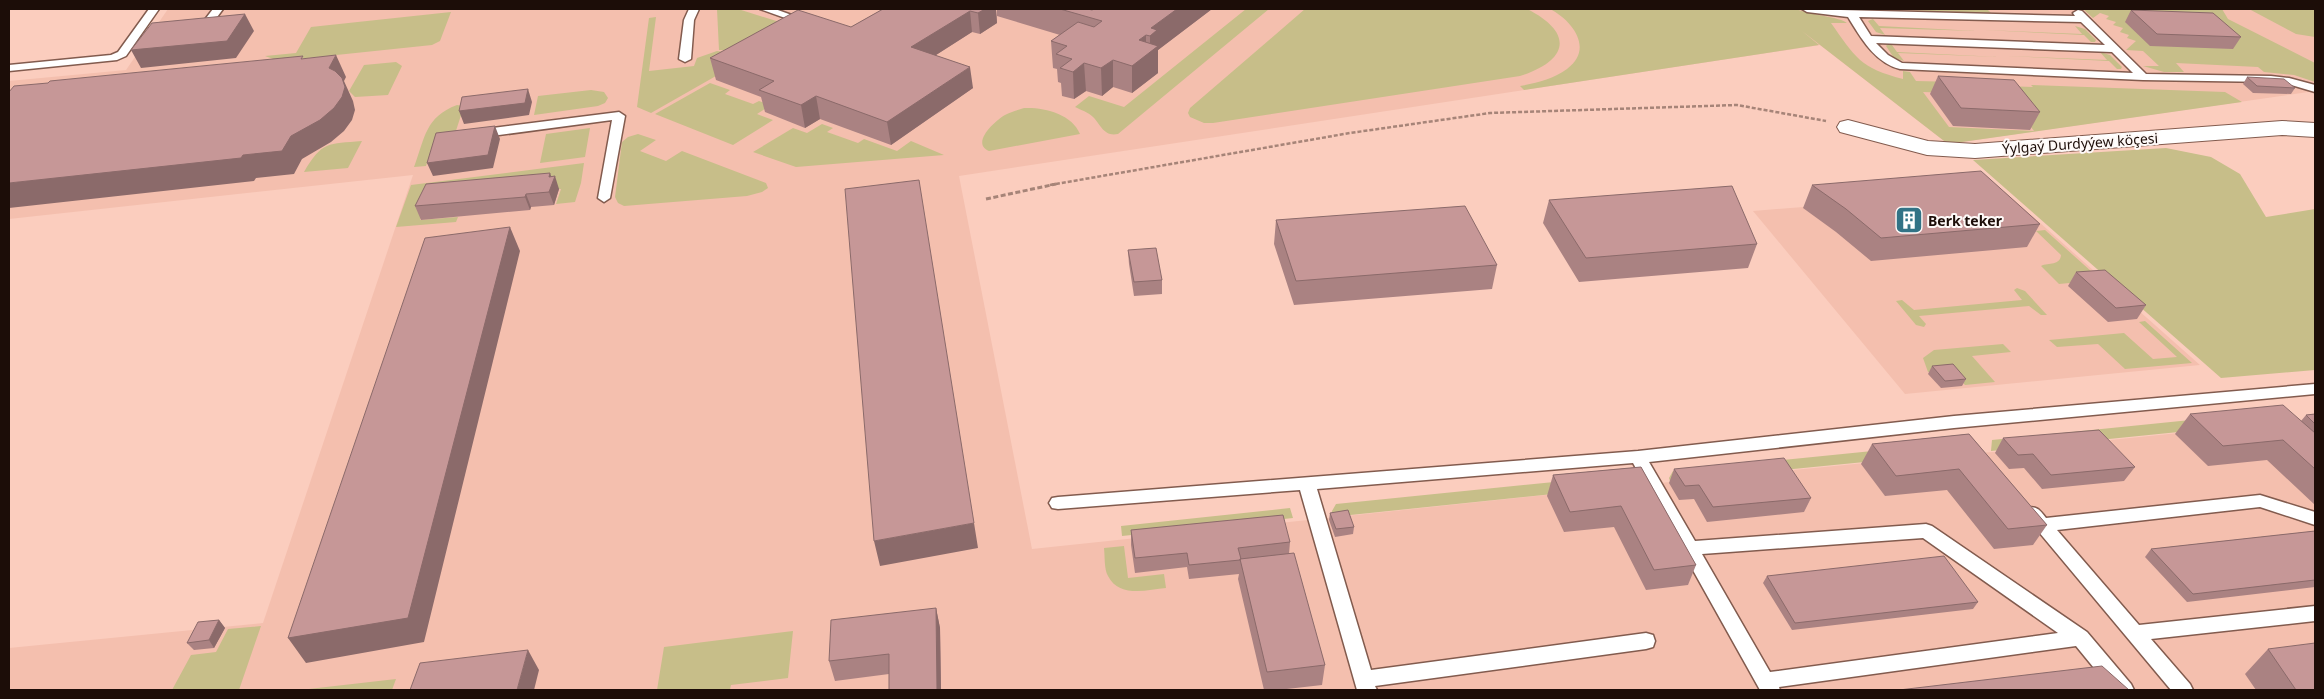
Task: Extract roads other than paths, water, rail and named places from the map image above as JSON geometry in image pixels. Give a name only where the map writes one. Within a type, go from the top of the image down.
[{"type":"street","name":"Ýylgaý Durdyýew köçesi","points":[[1848,127],[1927,148],[1976,151],[2282,128],[2315,130]]},
{"type":"lane","points":[[9,68],[113,58],[122,54],[154,9]]},
{"type":"lane","points":[[202,30],[218,9]]},
{"type":"lane","points":[[685,59],[689,20],[694,9]]},
{"type":"lane","points":[[765,9],[808,22]]},
{"type":"lane","points":[[1807,9],[1852,14],[2084,19]]},
{"type":"lane","points":[[2074,9],[2143,77]]},
{"type":"lane","points":[[1852,14],[1868,39],[1885,59],[1900,66],[2143,77],[2271,79],[2290,81],[2315,89]]},
{"type":"lane","points":[[1868,39],[2114,49]]},
{"type":"lane","points":[[471,135],[619,116],[604,198]]},
{"type":"lane","points":[[1058,503],[1306,484],[1959,428],[2254,394],[2315,389]]},
{"type":"lane","points":[[2254,394],[2272,411]]},
{"type":"lane","points":[[1638,456],[1768,686],[2080,638]]},
{"type":"lane","points":[[1306,484],[1365,684],[1646,642]]},
{"type":"lane","points":[[2042,525],[2260,501],[2315,519]]},
{"type":"lane","points":[[2024,504],[2183,690]]},
{"type":"lane","points":[[1690,548],[1926,531],[2080,638],[2124,690]]},
{"type":"lane","points":[[2135,633],[2315,613]]},
{"type":"place","name":"Berk teker","points":[[1909,220]]}]
